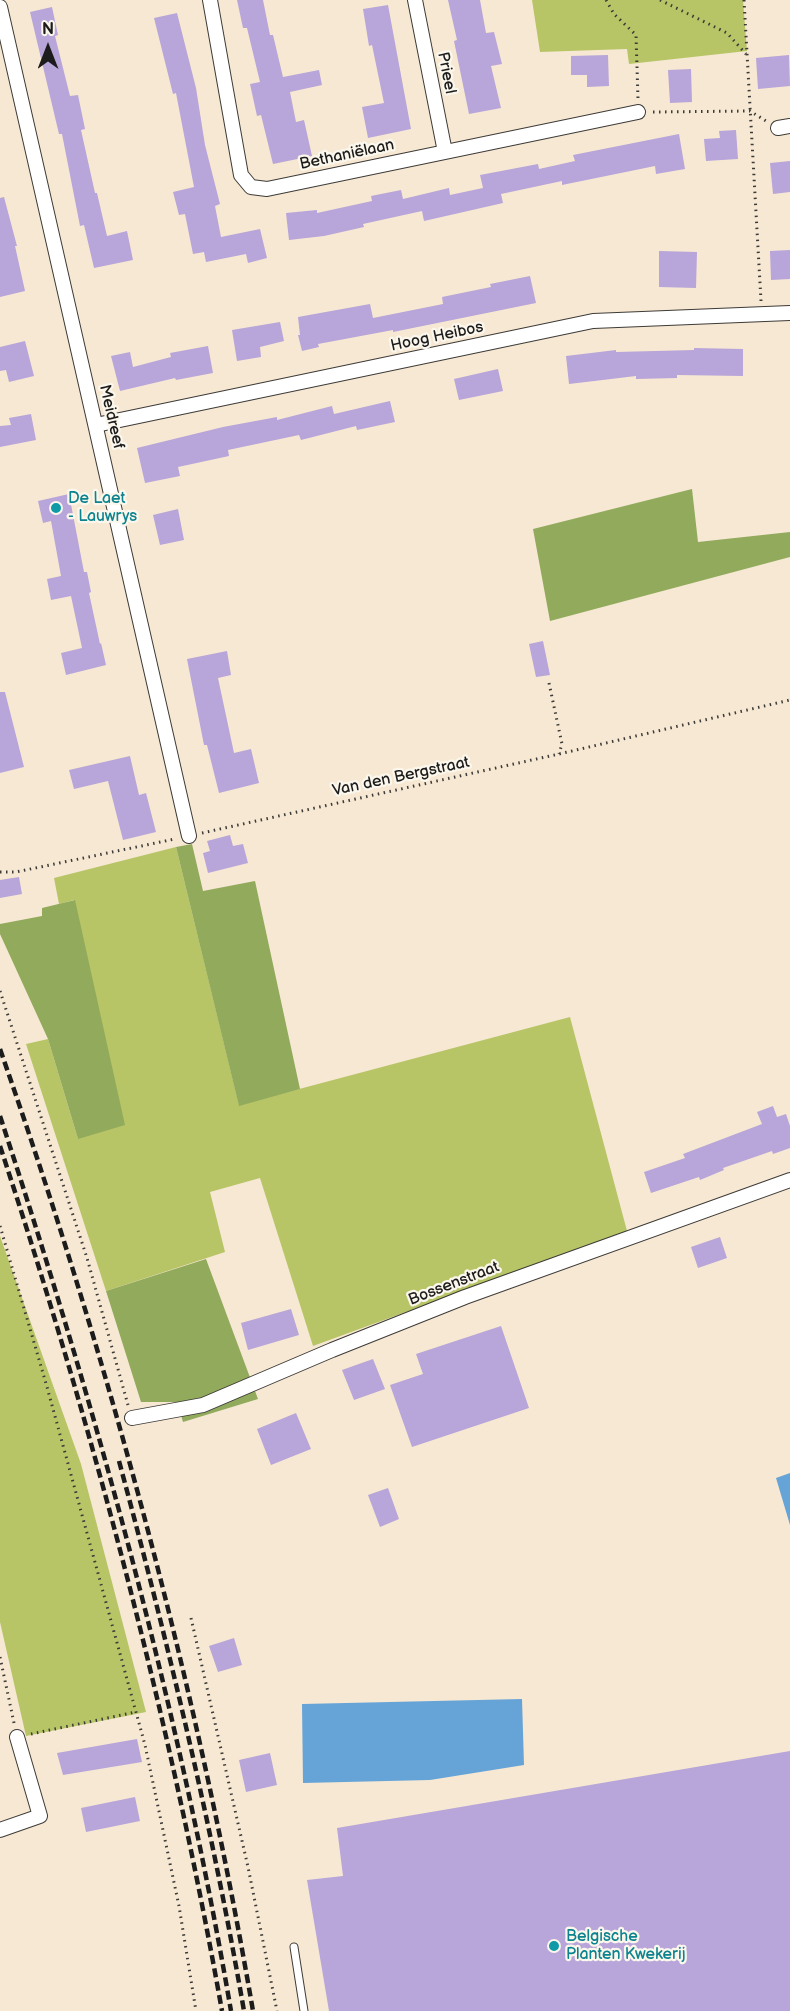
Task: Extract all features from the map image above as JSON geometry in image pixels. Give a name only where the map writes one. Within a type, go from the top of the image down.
[{"type":"street","name":"Bethaniëlaan","points":[[210,0],[241,175],[251,187],[267,189],[638,112]]},
{"type":"street","name":"Prieel","points":[[415,0],[445,152]]},
{"type":"street","name":"Meidreef","points":[[0,7],[189,836]]},
{"type":"street","name":"Hoog Heibos","points":[[96,425],[593,321],[790,313]]},
{"type":"street","name":"Bossenstraat","points":[[132,1418],[203,1406],[465,1296],[790,1180]]},
{"type":"street","points":[[0,1830],[40,1816],[17,1737]]},
{"type":"lane","points":[[294,1947],[304,2011]]},
{"type":"path","points":[[606,0],[614,14],[636,35],[638,112],[750,111],[784,127]]},
{"type":"path","points":[[660,0],[727,33],[747,55]]},
{"type":"path","points":[[744,0],[761,314]]},
{"type":"path","points":[[549,683],[562,744],[559,754]]},
{"type":"path","name":"Van den Bergstraat","points":[[0,873],[16,872],[189,836],[790,700]]},
{"type":"path","points":[[0,991],[87,1258],[132,1418]]},
{"type":"path","points":[[0,1226],[47,1387],[145,1745],[179,1906],[196,2011]]},
{"type":"path","points":[[191,1618],[248,1867],[278,2011]]},
{"type":"path","points":[[0,1657],[17,1737],[136,1712]]},
{"type":"green space","points":[[532,0],[743,0],[747,51],[629,64],[627,49],[540,52]]},
{"type":"green space","points":[[692,489],[698,542],[790,532],[790,557],[550,621],[533,529]]},
{"type":"green space","points":[[192,844],[203,891],[255,881],[300,1089],[239,1106],[176,847]]},
{"type":"green space","points":[[176,847],[239,1105],[570,1017],[627,1231],[313,1346],[260,1178],[210,1192],[225,1252],[106,1291],[26,1044],[48,1039],[78,1139],[74,900],[59,904],[54,878]]},
{"type":"green space","points":[[75,900],[125,1125],[78,1139],[48,1039],[0,934],[0,924],[42,916],[42,908]]},
{"type":"green space","points":[[0,1236],[81,1464],[146,1712],[26,1736],[0,1622]]},
{"type":"green space","points":[[206,1259],[258,1399],[183,1422],[177,1402],[141,1402],[106,1291]]},
{"type":"water","points":[[790,1473],[790,1525],[776,1478]]},
{"type":"water","points":[[522,1699],[524,1765],[430,1780],[303,1783],[302,1704]]},
{"type":"building","points":[[237,0],[263,0],[270,35],[273,35],[283,77],[319,70],[322,85],[290,92],[296,122],[304,120],[312,156],[273,164],[261,115],[257,116],[250,84],[260,82],[247,28],[243,28]]},
{"type":"building","points":[[448,0],[480,0],[486,33],[494,32],[502,64],[491,66],[501,108],[469,114]]},
{"type":"building","points":[[388,5],[411,129],[368,138],[362,107],[384,103],[372,45],[369,46],[363,9]]},
{"type":"building","points":[[52,7],[58,35],[55,36],[70,96],[78,95],[85,129],[81,130],[107,236],[127,231],[133,260],[94,268],[84,225],[80,226],[62,134],[59,134],[30,12]]},
{"type":"building","points":[[177,13],[196,88],[205,145],[220,204],[215,206],[221,237],[260,229],[267,258],[248,263],[246,254],[206,262],[204,252],[193,254],[185,214],[179,215],[173,192],[194,187],[176,93],[173,94],[154,18]]},
{"type":"building","points":[[608,55],[609,86],[587,87],[587,75],[571,75],[571,56]]},
{"type":"building","points":[[789,55],[790,86],[758,89],[756,58]]},
{"type":"building","points":[[691,69],[692,102],[670,103],[668,70]]},
{"type":"building","points":[[736,130],[738,159],[706,161],[704,139],[720,138],[719,131]]},
{"type":"building","points":[[679,134],[685,169],[656,174],[655,166],[562,185],[562,181],[501,194],[503,203],[424,221],[422,211],[363,224],[364,227],[324,236],[289,240],[286,213],[317,210],[317,213],[372,201],[371,196],[401,190],[403,199],[449,188],[450,195],[483,188],[480,175],[538,164],[539,169],[575,161],[573,155]]},
{"type":"building","points":[[790,161],[790,192],[773,194],[770,163]]},
{"type":"building","points":[[4,197],[17,246],[15,246],[25,291],[0,297],[0,198]]},
{"type":"building","points":[[790,250],[790,279],[771,280],[770,251]]},
{"type":"building","points":[[659,251],[697,252],[696,288],[659,287]]},
{"type":"building","points":[[530,276],[536,303],[393,332],[393,330],[318,344],[319,347],[302,351],[298,335],[300,335],[298,317],[370,304],[373,318],[443,304],[442,297]]},
{"type":"building","points":[[280,322],[284,341],[260,347],[261,357],[237,361],[232,330]]},
{"type":"building","points":[[25,341],[34,376],[9,382],[6,370],[0,371],[0,347]]},
{"type":"building","points":[[208,346],[213,373],[176,380],[175,378],[120,391],[111,356],[130,352],[133,367],[171,357],[170,353]]},
{"type":"building","points":[[694,348],[743,349],[743,376],[677,375],[677,378],[636,379],[636,376],[569,384],[566,356],[616,350],[616,352],[694,350]]},
{"type":"building","points":[[498,369],[503,391],[459,400],[454,379]]},
{"type":"building","points":[[390,401],[395,422],[357,430],[356,426],[301,440],[299,435],[228,450],[229,456],[178,467],[180,476],[145,483],[137,448],[223,427],[277,417],[277,420],[332,406],[334,414]]},
{"type":"building","points":[[31,414],[36,440],[0,447],[0,426],[11,425],[9,418]]},
{"type":"building","points":[[69,494],[84,572],[87,572],[91,592],[89,593],[106,665],[66,675],[61,653],[82,648],[71,596],[51,600],[47,579],[61,576],[51,521],[43,523],[38,501]]},
{"type":"building","points":[[178,509],[184,540],[160,545],[153,515]]},
{"type":"building","points":[[543,641],[550,675],[536,677],[529,644]]},
{"type":"building","points":[[227,651],[231,675],[218,678],[234,753],[251,749],[259,783],[219,793],[207,745],[204,745],[187,659]]},
{"type":"building","points":[[0,692],[5,692],[24,767],[0,773]]},
{"type":"building","points":[[130,756],[139,795],[146,793],[156,832],[123,840],[108,781],[74,789],[69,770]]},
{"type":"building","points":[[230,835],[233,846],[243,844],[248,863],[208,873],[203,853],[210,851],[207,841]]},
{"type":"building","points":[[19,877],[22,894],[0,898],[0,880]]},
{"type":"building","points":[[773,1106],[777,1117],[786,1114],[790,1126],[790,1148],[773,1154],[772,1151],[723,1168],[724,1170],[700,1180],[699,1177],[651,1193],[644,1172],[685,1158],[683,1154],[762,1124],[757,1112]]},
{"type":"building","points":[[720,1237],[727,1258],[698,1268],[691,1247]]},
{"type":"building","points":[[291,1309],[299,1335],[248,1350],[241,1323]]},
{"type":"building","points":[[501,1326],[529,1408],[412,1447],[390,1385],[423,1374],[416,1354]]},
{"type":"building","points":[[373,1359],[385,1389],[354,1400],[342,1370]]},
{"type":"building","points":[[296,1413],[311,1449],[271,1465],[257,1429]]},
{"type":"building","points":[[388,1488],[399,1519],[380,1527],[368,1495]]},
{"type":"building","points":[[234,1638],[242,1665],[218,1672],[209,1646]]},
{"type":"building","points":[[137,1739],[142,1762],[63,1775],[57,1753]]},
{"type":"building","name":"Belgische Planten Kwekerij","points":[[790,1751],[790,2011],[329,2011],[307,1880],[343,1876],[337,1828]]},
{"type":"building","points":[[270,1753],[277,1785],[246,1792],[239,1760]]},
{"type":"building","points":[[135,1797],[140,1821],[86,1832],[81,1808]]},
{"type":"railway","points":[[0,1049],[78,1285],[146,1525],[205,1767],[231,1889],[253,2011]]},
{"type":"railway","points":[[0,1116],[69,1336],[132,1559],[186,1784],[231,2011]]},
{"type":"railway","points":[[0,1146],[67,1359],[126,1574],[178,1792],[222,2011]]},
{"type":"railway","points":[[119,1461],[188,1735],[218,1873],[244,2011]]},
{"type":"place","name":"De Laet - Lauwrys","points":[[56,508]]},
{"type":"place","name":"Belgische Planten Kwekerij","points":[[554,1946]]}]
